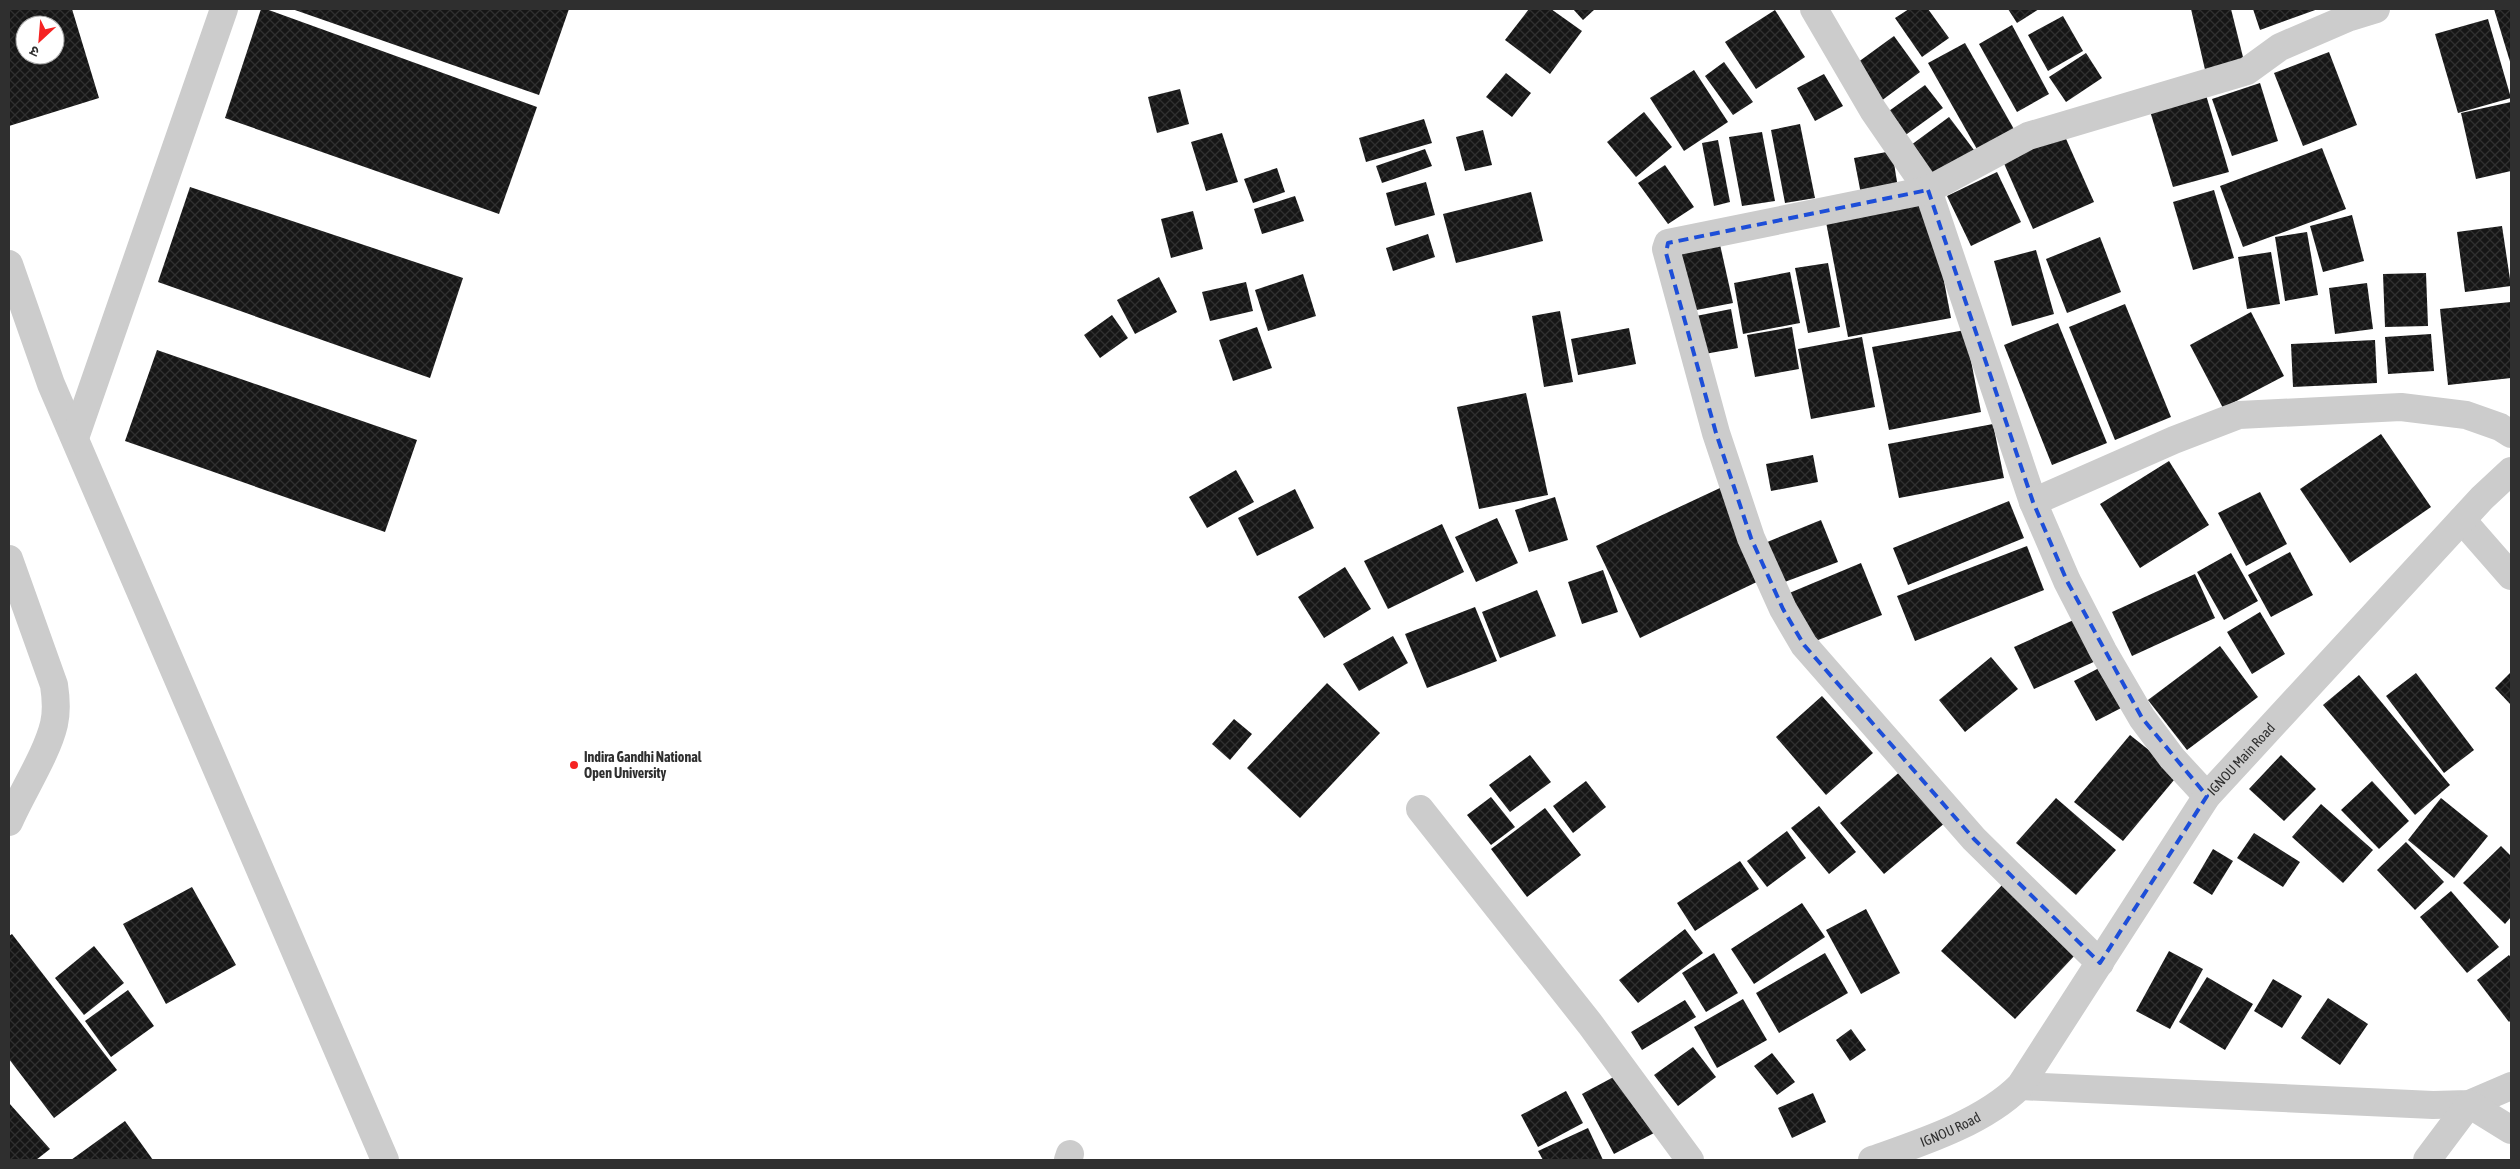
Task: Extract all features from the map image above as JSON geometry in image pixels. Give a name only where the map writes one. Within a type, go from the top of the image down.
[{"type":"street","points":[[75,438],[224,9]]},
{"type":"street","points":[[1814,9],[1873,110],[1928,190],[2033,502],[2067,580],[2137,710],[2172,758],[2207,796]]},
{"type":"street","points":[[2100,963],[1974,839],[1804,645],[1783,609],[1752,538],[1716,433],[1666,253],[1668,243],[1928,190],[2028,136],[2247,71],[2280,48],[2348,13],[2376,9]]},
{"type":"street","points":[[9,264],[52,384],[385,1160]]},
{"type":"street","points":[[2033,502],[2174,440],[2239,415],[2401,407],[2466,415],[2500,427],[2511,434]]},
{"type":"street","name":"IGNOU Main Road","points":[[2020,1086],[2207,796],[2462,520],[2511,471]]},
{"type":"street","points":[[2462,520],[2511,576]]},
{"type":"street","points":[[9,559],[54,685],[56,702],[51,732],[9,822]]},
{"type":"street","points":[[1420,809],[1590,1024],[1690,1160]]},
{"type":"street","points":[[2020,1086],[2377,1101],[2405,1105],[2469,1104],[2511,1086]]},
{"type":"street","name":"IGNOU Road","points":[[1872,1160],[1913,1153],[1990,1110],[2020,1086]]},
{"type":"street","points":[[2469,1104],[2511,1130]]},
{"type":"street","points":[[2427,1160],[2469,1104]]},
{"type":"highlighted area","points":[[1928,190],[2033,502],[2067,581],[2142,718],[2207,796],[2100,963],[1974,839],[1804,645],[1783,609],[1751,538],[1716,433],[1666,253],[1668,243]]},
{"type":"building","points":[[9,9],[72,9],[99,98],[9,126]]},
{"type":"building","points":[[261,9],[266,9],[537,107],[499,214],[225,118]]},
{"type":"building","points":[[292,9],[569,9],[539,95]]},
{"type":"building","points":[[1529,9],[1551,9],[1582,31],[1550,74],[1505,40]]},
{"type":"building","points":[[1573,9],[1595,9],[1583,20]]},
{"type":"building","points":[[1909,9],[1928,9],[1949,38],[1922,57],[1895,18]]},
{"type":"building","points":[[2008,9],[2039,9],[2017,23]]},
{"type":"building","points":[[2191,9],[2231,9],[2245,65],[2206,74]]},
{"type":"building","points":[[2253,9],[2318,9],[2260,30]]},
{"type":"building","points":[[2494,9],[2511,9],[2511,65]]},
{"type":"building","points":[[1775,10],[1805,57],[1756,89],[1725,42]]},
{"type":"building","points":[[2063,16],[2083,51],[2048,71],[2028,35]]},
{"type":"building","points":[[2488,19],[2511,98],[2458,113],[2435,34]]},
{"type":"building","points":[[2012,25],[2049,94],[2017,112],[1979,44]]},
{"type":"building","points":[[1894,36],[1920,72],[1877,104],[1850,68]]},
{"type":"building","points":[[1965,43],[2019,138],[1982,158],[1928,63]]},
{"type":"building","points":[[2329,52],[2357,125],[2303,146],[2274,73]]},
{"type":"building","points":[[2086,53],[2102,78],[2066,102],[2049,77]]},
{"type":"building","points":[[1724,62],[1753,102],[1733,115],[1705,76]]},
{"type":"building","points":[[1694,70],[1728,122],[1684,151],[1650,98]]},
{"type":"building","points":[[1506,73],[1531,93],[1512,117],[1486,97]]},
{"type":"building","points":[[1824,74],[1843,106],[1815,121],[1797,88]]},
{"type":"building","points":[[2260,83],[2278,141],[2232,156],[2212,99]]},
{"type":"building","points":[[1925,85],[1943,108],[1900,139],[1882,116]]},
{"type":"building","points":[[1180,89],[1189,124],[1157,133],[1148,97]]},
{"type":"building","points":[[2206,95],[2229,172],[2173,187],[2150,111]]},
{"type":"building","points":[[2511,102],[2511,171],[2476,179],[2461,113]]},
{"type":"building","points":[[1644,112],[1672,147],[1636,177],[1607,142]]},
{"type":"building","points":[[1949,117],[1974,150],[1927,184],[1903,151]]},
{"type":"building","points":[[1424,119],[1432,143],[1366,162],[1359,138]]},
{"type":"building","points":[[1800,124],[1815,198],[1785,203],[1771,130]]},
{"type":"building","points":[[1483,130],[1492,165],[1465,171],[1456,137]]},
{"type":"building","points":[[1762,132],[1775,201],[1742,206],[1729,137]]},
{"type":"building","points":[[2063,132],[2094,202],[2033,229],[2002,159]]},
{"type":"building","points":[[1222,133],[1238,182],[1206,191],[1191,142]]},
{"type":"building","points":[[1718,140],[1730,202],[1714,206],[1702,143]]},
{"type":"building","points":[[2322,148],[2346,209],[2243,247],[2220,186]]},
{"type":"building","points":[[1425,149],[1432,166],[1382,183],[1376,166]]},
{"type":"building","points":[[1892,151],[1898,188],[1861,194],[1854,158]]},
{"type":"building","points":[[1665,165],[1694,207],[1668,224],[1638,183]]},
{"type":"building","points":[[1277,168],[1285,192],[1253,203],[1244,179]]},
{"type":"building","points":[[1997,172],[2021,222],[1971,246],[1947,196]]},
{"type":"building","points":[[1426,182],[1435,215],[1395,226],[1386,193]]},
{"type":"building","points":[[190,187],[463,278],[430,378],[158,282]]},
{"type":"building","points":[[2214,190],[2234,258],[2193,270],[2173,202]]},
{"type":"building","points":[[1531,192],[1543,241],[1456,263],[1443,214]]},
{"type":"building","points":[[1295,196],[1304,221],[1262,234],[1254,209]]},
{"type":"building","points":[[1929,202],[1951,318],[1848,337],[1826,222]]},
{"type":"building","points":[[1193,211],[1203,249],[1171,258],[1161,219]]},
{"type":"building","points":[[2352,215],[2364,261],[2323,272],[2310,226]]},
{"type":"building","points":[[2502,226],[2511,286],[2465,292],[2457,232]]},
{"type":"building","points":[[2307,232],[2318,295],[2285,301],[2275,237]]},
{"type":"building","points":[[1428,234],[1435,257],[1393,271],[1386,248]]},
{"type":"building","points":[[2100,237],[2121,292],[2067,313],[2046,259]]},
{"type":"building","points":[[1719,240],[1733,303],[1686,312],[1675,246]]},
{"type":"building","points":[[2036,250],[2054,314],[2012,326],[1994,261]]},
{"type":"building","points":[[2271,252],[2280,304],[2247,309],[2238,257]]},
{"type":"building","points":[[1828,263],[1840,327],[1808,333],[1795,268]]},
{"type":"building","points":[[1790,272],[1800,323],[1743,334],[1734,283]]},
{"type":"building","points":[[2426,273],[2428,326],[2385,327],[2383,274]]},
{"type":"building","points":[[1303,274],[1316,316],[1268,331],[1255,290]]},
{"type":"building","points":[[1159,277],[1177,312],[1135,334],[1117,300]]},
{"type":"building","points":[[1246,282],[1253,311],[1210,321],[1202,292]]},
{"type":"building","points":[[2367,283],[2373,329],[2335,334],[2329,288]]},
{"type":"building","points":[[2511,302],[2511,378],[2448,385],[2440,309]]},
{"type":"building","points":[[2125,304],[2171,417],[2115,440],[2069,327]]},
{"type":"building","points":[[1731,309],[1738,348],[1699,355],[1691,317]]},
{"type":"building","points":[[1560,311],[1573,382],[1544,387],[1532,316]]},
{"type":"building","points":[[2251,312],[2284,376],[2223,408],[2190,345]]},
{"type":"building","points":[[1112,315],[1128,338],[1100,358],[1084,335]]},
{"type":"building","points":[[2058,323],[2107,443],[2052,465],[2004,345]]},
{"type":"building","points":[[1257,327],[1272,368],[1233,381],[1219,340]]},
{"type":"building","points":[[1792,327],[1799,369],[1755,377],[1747,335]]},
{"type":"building","points":[[1629,328],[1636,364],[1578,375],[1571,339]]},
{"type":"building","points":[[1965,330],[1981,412],[1889,430],[1872,347]]},
{"type":"building","points":[[2431,334],[2434,371],[2388,374],[2385,337]]},
{"type":"building","points":[[1862,337],[1875,407],[1811,419],[1798,349]]},
{"type":"building","points":[[2375,340],[2377,383],[2293,387],[2291,344]]},
{"type":"building","points":[[157,350],[417,440],[385,532],[125,441]]},
{"type":"building","points":[[1526,393],[1548,495],[1479,509],[1457,407]]},
{"type":"building","points":[[1993,424],[2004,478],[1899,498],[1888,444]]},
{"type":"building","points":[[2381,434],[2431,507],[2350,563],[2300,489]]},
{"type":"building","points":[[1813,455],[1818,482],[1771,491],[1766,464]]},
{"type":"building","points":[[2169,461],[2209,525],[2140,568],[2100,504]]},
{"type":"building","points":[[1236,470],[1254,502],[1207,528],[1189,497]]},
{"type":"building","points":[[1720,488],[1763,579],[1640,638],[1596,546]]},
{"type":"building","points":[[1295,489],[1314,528],[1257,556],[1238,518]]},
{"type":"building","points":[[2260,492],[2287,544],[2246,566],[2218,513]]},
{"type":"building","points":[[1555,497],[1568,540],[1529,552],[1515,510]]},
{"type":"building","points":[[2009,501],[2024,538],[1908,585],[1893,548]]},
{"type":"building","points":[[1497,518],[1518,563],[1476,582],[1455,537]]},
{"type":"building","points":[[1821,520],[1838,562],[1777,585],[1760,545]]},
{"type":"building","points":[[1442,524],[1464,572],[1388,609],[1364,561]]},
{"type":"building","points":[[2027,546],[2044,590],[1915,641],[1897,596]]},
{"type":"building","points":[[2290,552],[2313,595],[2271,617],[2248,575]]},
{"type":"building","points":[[2231,553],[2258,601],[2224,620],[2197,572]]},
{"type":"building","points":[[1861,563],[1882,615],[1808,644],[1787,594]]},
{"type":"building","points":[[1345,567],[1371,609],[1324,638],[1298,597]]},
{"type":"building","points":[[1603,570],[1618,612],[1582,624],[1568,582]]},
{"type":"building","points":[[2195,574],[2215,618],[2132,656],[2112,612]]},
{"type":"building","points":[[1537,590],[1556,636],[1500,658],[1482,612]]},
{"type":"building","points":[[1475,607],[1497,661],[1427,688],[1405,634]]},
{"type":"building","points":[[2260,612],[2285,654],[2252,674],[2227,632]]},
{"type":"building","points":[[2078,618],[2098,660],[2034,689],[2014,647]]},
{"type":"building","points":[[1393,636],[1408,663],[1359,691],[1343,664]]},
{"type":"building","points":[[2220,646],[2258,697],[2187,750],[2148,700]]},
{"type":"building","points":[[1991,657],[2018,689],[1965,732],[1939,700]]},
{"type":"building","points":[[2103,666],[2125,706],[2096,721],[2074,681]]},
{"type":"building","points":[[2511,672],[2511,705],[2495,688]]},
{"type":"building","points":[[2416,673],[2474,750],[2444,773],[2386,696]]},
{"type":"building","points":[[2359,675],[2450,785],[2415,815],[2323,705]]},
{"type":"building","points":[[1327,683],[1380,733],[1300,818],[1247,768]]},
{"type":"building","points":[[1822,696],[1873,753],[1826,795],[1776,737]]},
{"type":"building","points":[[1234,719],[1252,734],[1230,760],[1212,744]]},
{"type":"building","points":[[2130,735],[2179,774],[2123,841],[2074,802]]},
{"type":"building","points":[[1530,755],[1551,782],[1510,812],[1489,785]]},
{"type":"building","points":[[2281,755],[2316,789],[2284,821],[2249,789]]},
{"type":"building","points":[[1902,770],[1946,822],[1884,874],[1840,823]]},
{"type":"building","points":[[1586,781],[1606,807],[1573,833],[1553,806]]},
{"type":"building","points":[[2372,781],[2409,821],[2379,849],[2341,810]]},
{"type":"building","points":[[1491,797],[1515,827],[1491,845],[1467,815]]},
{"type":"building","points":[[2056,798],[2116,850],[2076,895],[2016,843]]},
{"type":"building","points":[[2441,798],[2488,836],[2454,878],[2408,840]]},
{"type":"building","points":[[2321,804],[2373,850],[2343,883],[2292,837]]},
{"type":"building","points":[[1819,806],[1856,852],[1829,874],[1791,828]]},
{"type":"building","points":[[1545,808],[1581,855],[1527,897],[1491,849]]},
{"type":"building","points":[[1787,831],[1806,858],[1767,887],[1747,861]]},
{"type":"building","points":[[2254,833],[2300,862],[2283,887],[2237,858]]},
{"type":"building","points":[[2406,842],[2444,882],[2415,910],[2377,870]]},
{"type":"building","points":[[2501,846],[2511,856],[2511,917],[2505,924],[2463,883]]},
{"type":"building","points":[[2213,849],[2233,861],[2212,895],[2193,883]]},
{"type":"building","points":[[1740,861],[1759,889],[1695,931],[1677,903]]},
{"type":"building","points":[[2003,884],[2077,953],[2015,1019],[1941,951]]},
{"type":"building","points":[[192,887],[236,965],[166,1004],[123,924]]},
{"type":"building","points":[[2451,891],[2499,947],[2467,973],[2420,917]]},
{"type":"building","points":[[1802,903],[1825,937],[1754,984],[1731,949]]},
{"type":"building","points":[[1866,909],[1900,973],[1861,994],[1826,930]]},
{"type":"building","points":[[1685,929],[1703,953],[1638,1003],[1619,980]]},
{"type":"building","points":[[12,934],[117,1070],[54,1118],[9,1059],[9,936]]},
{"type":"building","points":[[94,946],[124,983],[84,1015],[55,978]]},
{"type":"building","points":[[2169,951],[2203,969],[2170,1029],[2136,1011]]},
{"type":"building","points":[[1714,953],[1738,993],[1706,1012],[1682,973]]},
{"type":"building","points":[[1825,953],[1848,993],[1779,1033],[1756,993]]},
{"type":"building","points":[[2509,955],[2511,958],[2511,1020],[2509,1022],[2477,980]]},
{"type":"building","points":[[2207,977],[2253,1004],[2225,1050],[2179,1022]]},
{"type":"building","points":[[2273,979],[2302,996],[2282,1028],[2254,1011]]},
{"type":"building","points":[[128,990],[154,1026],[111,1057],[85,1021]]},
{"type":"building","points":[[2328,998],[2368,1024],[2340,1065],[2301,1038]]},
{"type":"building","points":[[1743,999],[1767,1040],[1717,1068],[1694,1027]]},
{"type":"building","points":[[1685,1000],[1696,1017],[1642,1050],[1631,1032]]},
{"type":"building","points":[[1851,1029],[1866,1050],[1850,1061],[1836,1040]]},
{"type":"building","points":[[1693,1047],[1716,1077],[1678,1106],[1654,1075]]},
{"type":"building","points":[[1772,1053],[1795,1082],[1777,1095],[1754,1066]]},
{"type":"building","points":[[1621,1073],[1654,1133],[1614,1154],[1582,1094]]},
{"type":"building","points":[[1566,1091],[1583,1123],[1538,1147],[1521,1115]]},
{"type":"building","points":[[1813,1093],[1826,1122],[1792,1138],[1778,1108]]},
{"type":"building","points":[[9,1103],[50,1149],[36,1160],[9,1160]]},
{"type":"building","points":[[125,1121],[153,1160],[71,1160]]},
{"type":"building","points":[[1588,1128],[1603,1160],[1543,1160],[1538,1151]]},
{"type":"place","name":"Indira Gandhi National Open University","points":[[574,765]]}]
